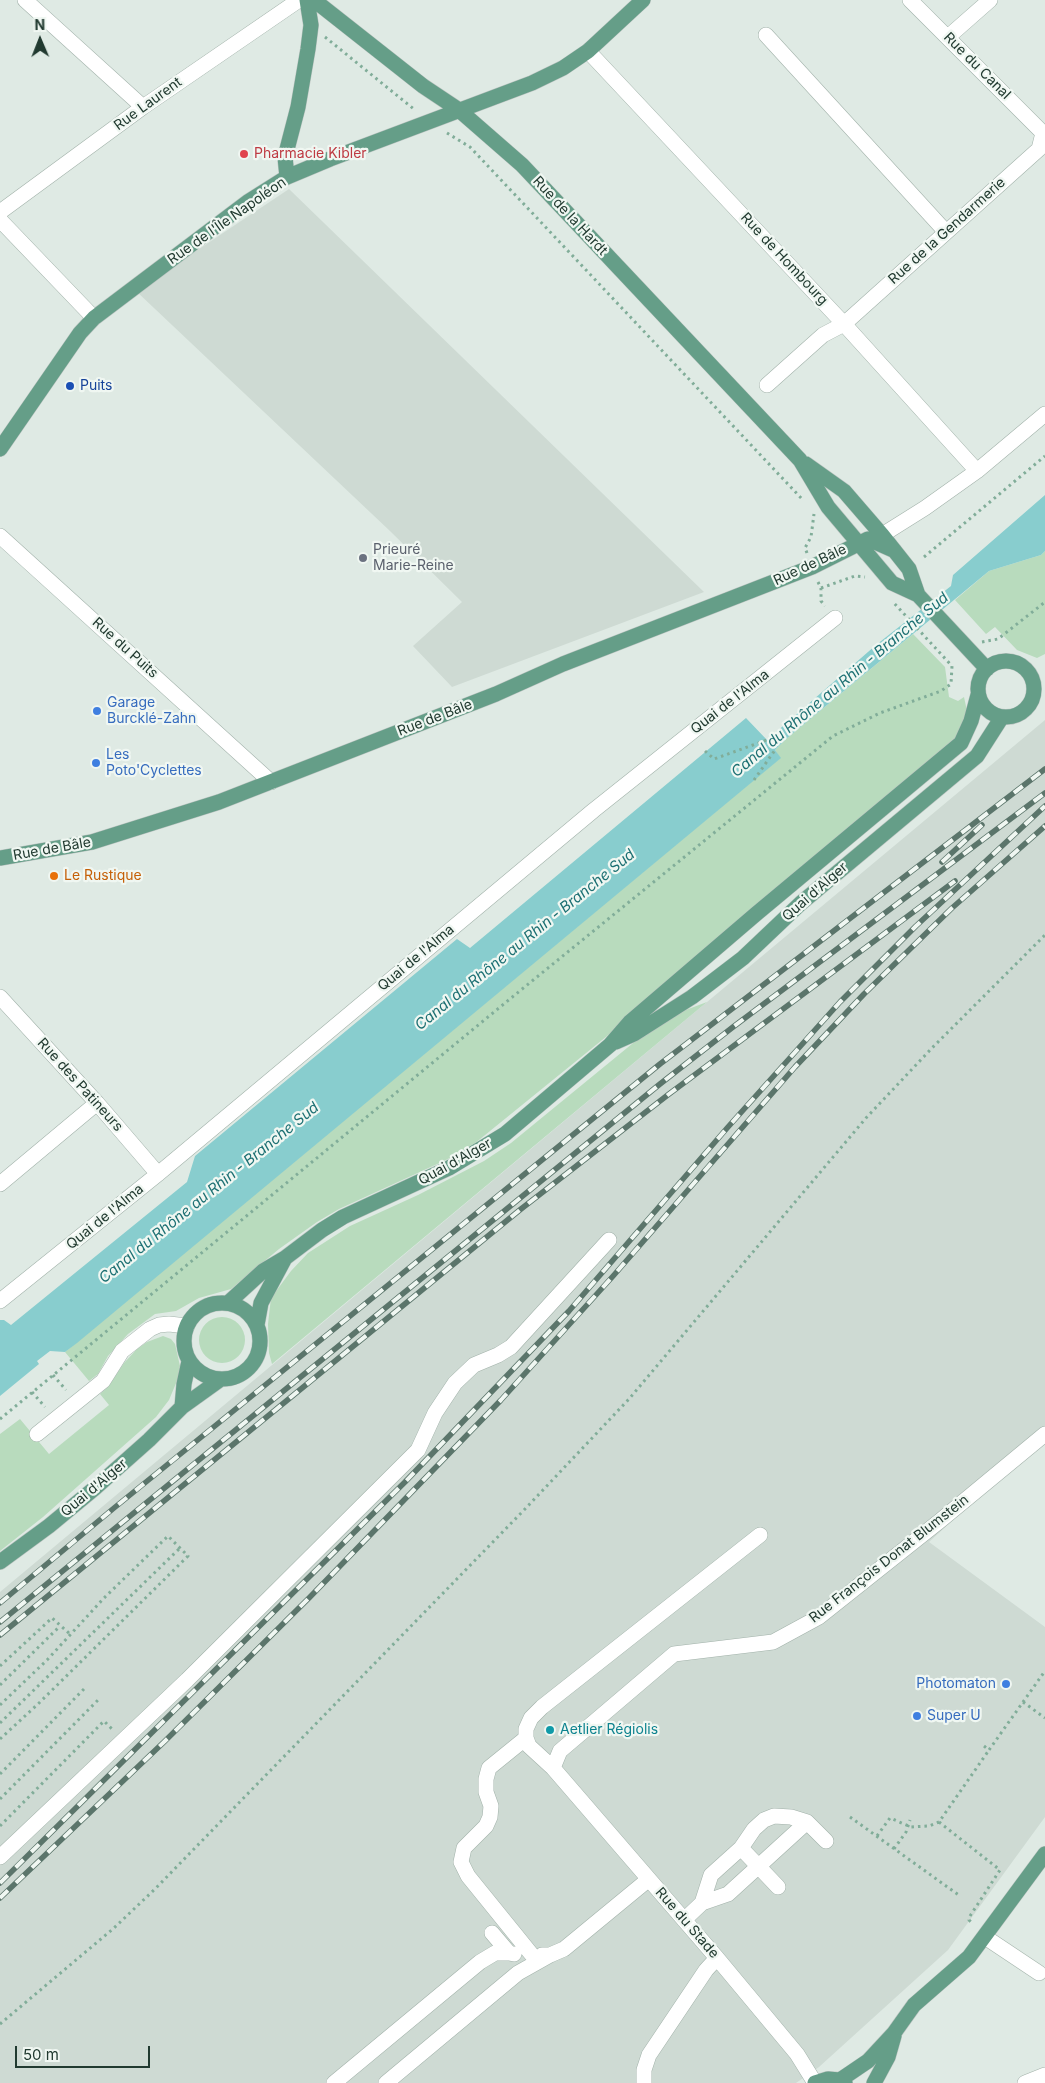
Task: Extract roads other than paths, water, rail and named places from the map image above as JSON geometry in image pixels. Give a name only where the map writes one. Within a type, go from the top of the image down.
[{"type":"main road","points":[[287,177],[285,157],[298,107],[311,25],[307,0]]},
{"type":"main road","name":"Rue de la Hardt","points":[[314,0],[423,86],[459,110],[522,165],[800,460],[844,491],[909,569],[918,595]]},
{"type":"main road","name":"Rue de l'Île Napoléon","points":[[0,449],[80,333],[94,318],[250,201],[287,177],[532,83],[563,68],[588,50],[643,0]]},
{"type":"main road","name":"Rue de la Hardt","points":[[800,460],[828,506],[892,583],[918,595]]},
{"type":"main road","name":"Rue de la Hardt","points":[[858,542],[868,539],[895,551]]},
{"type":"main road","name":"Rue de Bâle","points":[[0,858],[92,842],[219,802],[496,694],[564,664],[812,567],[858,542]]},
{"type":"main road","points":[[918,595],[986,669]]},
{"type":"main road","points":[[1000,662],[1017,664],[1039,681],[1026,708],[1011,717],[1002,717],[987,710],[978,695],[980,678],[986,669],[1000,662]]},
{"type":"main road","name":"Quai d'Alger","points":[[228,1303],[264,1271],[286,1258],[304,1243],[344,1217],[449,1168],[505,1134],[610,1045],[630,1022],[961,743],[971,721],[978,695]]},
{"type":"main road","name":"Quai d'Alger","points":[[610,1045],[634,1034],[692,997],[743,958],[800,904],[977,756],[1002,717]]},
{"type":"main road","name":"Quai d'Alger","points":[[0,1562],[49,1526],[94,1488],[149,1440],[182,1407],[221,1379],[240,1375],[254,1362],[260,1344],[256,1325],[261,1303],[286,1258]]},
{"type":"main road","points":[[182,1407],[189,1361],[184,1344],[187,1326],[191,1319],[203,1308],[219,1303],[228,1303],[245,1310],[256,1325]]},
{"type":"main road","points":[[189,1361],[203,1374],[221,1379]]},
{"type":"main road","points":[[815,2083],[828,2079],[842,2082],[868,2061],[894,2033],[914,2005],[969,1957],[981,1933],[1045,1854]]},
{"type":"main road","points":[[874,2083],[888,2057],[894,2033]]},
{"type":"street","points":[[25,0],[143,107]]},
{"type":"street","name":"Rue Laurent","points":[[0,212],[143,107],[299,0]]},
{"type":"street","name":"Rue du Canal","points":[[910,0],[1043,133]]},
{"type":"street","points":[[948,37],[990,0]]},
{"type":"street","points":[[766,35],[946,232]]},
{"type":"street","name":"Rue de Hombourg","points":[[588,50],[844,324],[977,471]]},
{"type":"street","name":"Rue de la Gendarmerie","points":[[767,385],[823,335],[844,324],[1039,149],[1043,133]]},
{"type":"street","points":[[0,220],[94,318]]},
{"type":"street","points":[[882,535],[925,508],[977,471],[1045,414]]},
{"type":"street","name":"Rue du Puits","points":[[0,536],[271,782]]},
{"type":"street","name":"Quai de l'Alma","points":[[0,1302],[158,1174],[594,810],[835,618]]},
{"type":"street","name":"Rue des Patineurs","points":[[0,997],[97,1103],[158,1174]]},
{"type":"street","points":[[0,1184],[97,1103]]},
{"type":"street","points":[[0,1857],[187,1680],[410,1457],[423,1441],[435,1413],[455,1383],[474,1365],[498,1355],[511,1347],[609,1240]]},
{"type":"street","points":[[38,1434],[102,1381],[122,1351],[150,1329],[159,1325],[169,1324],[187,1326]]},
{"type":"street","name":"Rue François Donat Blumstein","points":[[553,1768],[560,1751],[674,1654],[773,1642],[819,1616],[941,1520],[1045,1434]]},
{"type":"street","points":[[532,1954],[468,1876],[461,1862],[464,1848],[486,1826],[490,1817],[491,1806],[486,1792],[486,1779],[489,1768],[526,1738],[526,1729],[531,1718],[542,1707],[760,1535]]},
{"type":"street","name":"Rue du Stade","points":[[526,1738],[529,1746],[553,1768],[717,1958],[797,2054],[815,2083]]},
{"type":"street","points":[[702,1903],[710,1875],[741,1848],[764,1820],[774,1816],[791,1817],[807,1822],[826,1841]]},
{"type":"street","points":[[684,1920],[702,1903],[728,1894],[807,1822]]},
{"type":"street","points":[[741,1848],[778,1887]]},
{"type":"street","points":[[386,2083],[518,1973],[564,1949],[649,1879]]},
{"type":"street","points":[[492,1932],[510,1954]]},
{"type":"street","points":[[981,1933],[1039,1973]]},
{"type":"street","points":[[334,2083],[480,1962],[495,1953],[550,1955]]},
{"type":"street","points":[[644,2083],[644,2070],[649,2055],[706,1970],[717,1958]]},
{"type":"street","points":[[1025,2083],[1043,2078]]},
{"type":"water","name":"Canal du Rhône au Rhin - Branche Sud","points":[[1045,495],[1045,551],[1041,555],[989,571],[786,739],[775,750],[781,758],[77,1343],[65,1352],[50,1351],[37,1361],[39,1364],[0,1396],[0,1320],[4,1320],[11,1325],[187,1182],[195,1156],[457,939],[470,948],[746,718],[767,740],[876,645],[951,586],[953,575]]},
{"type":"railway","points":[[0,1603],[660,1064],[1045,769]]},
{"type":"railway","points":[[0,1622],[660,1084],[1045,793]]},
{"type":"railway","points":[[0,1883],[405,1482],[569,1311],[728,1127],[840,1002],[916,926],[1045,806]]},
{"type":"railway","points":[[942,862],[982,825]]},
{"type":"railway","points":[[0,1898],[165,1741],[310,1597],[501,1400],[614,1275],[795,1067],[864,994],[952,908],[1045,826]]},
{"type":"railway","points":[[0,1635],[521,1209],[669,1094],[955,881]]},
{"type":"place","name":"Pharmacie Kibler","points":[[244,154]]},
{"type":"place","name":"Puits","points":[[70,386]]},
{"type":"place","name":"Prieuré Marie-Reine","points":[[363,558]]},
{"type":"place","name":"Garage Burcklé-Zahn","points":[[97,711]]},
{"type":"place","name":"Les Poto'Cyclettes","points":[[96,763]]},
{"type":"place","name":"Le Rustique","points":[[54,876]]},
{"type":"place","name":"Photomaton","points":[[1006,1684]]},
{"type":"place","name":"Super U","points":[[917,1716]]},
{"type":"place","name":"Aetlier Régiolis","points":[[550,1730]]}]
